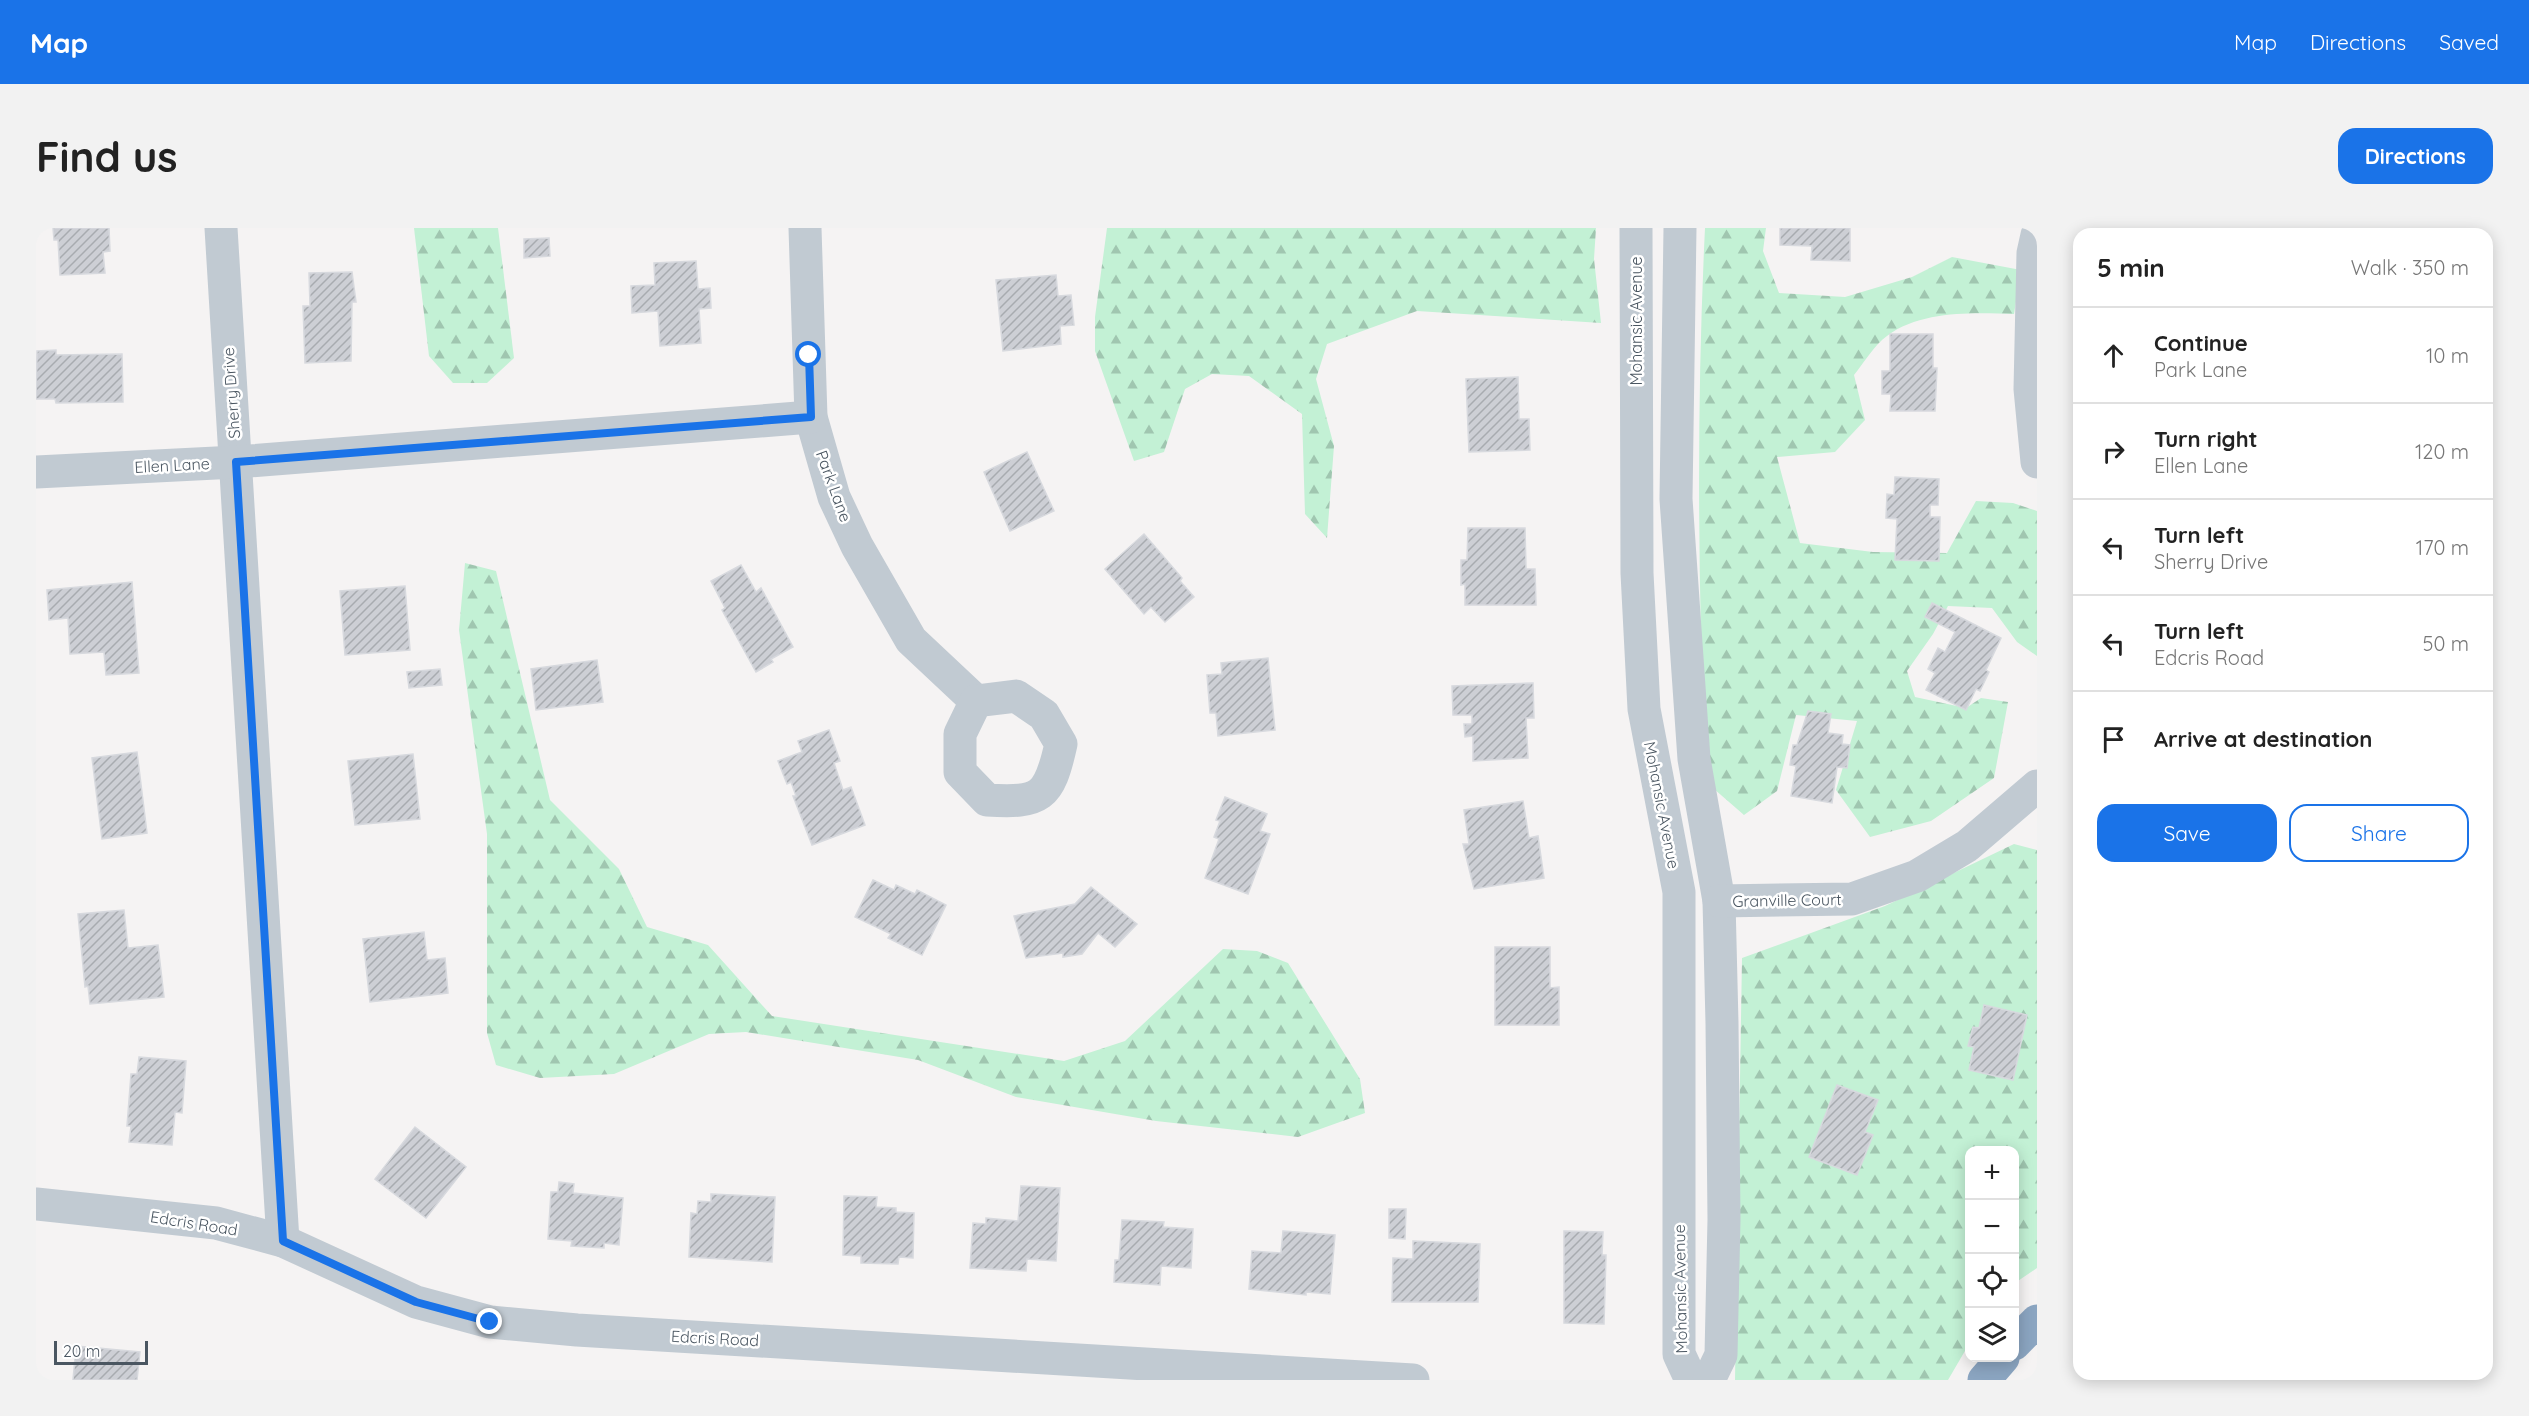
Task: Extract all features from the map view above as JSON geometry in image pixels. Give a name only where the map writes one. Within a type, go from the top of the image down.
[{"type":"highway","points":[[2019,1339],[2037,1321]]},
{"type":"highway","points":[[1984,1380],[2000,1362]]},
{"type":"street","name":"Sherry Drive","points":[[221,228],[283,1241]]},
{"type":"street","name":"Park Lane","points":[[805,228],[811,417],[834,497],[857,546],[911,640],[976,701]]},
{"type":"street","name":"Mohansic Avenue","points":[[1636,228],[1637,573],[1644,710],[1679,892],[1678,1354],[1691,1380]]},
{"type":"street","points":[[1680,228],[1676,499],[1694,759],[1719,901],[1724,1219],[1721,1355],[1709,1380]]},
{"type":"street","points":[[2037,234],[2033,253],[2030,389],[2037,462]]},
{"type":"street","name":"Ellen Lane","points":[[36,472],[236,462],[811,417]]},
{"type":"street","name":"Granville Court","points":[[1719,901],[1852,898],[1917,876],[1967,846],[2037,786]]},
{"type":"street","name":"Edcris Road","points":[[36,1204],[216,1223],[283,1241],[416,1302],[490,1322],[1054,1369],[1413,1380]]},
{"type":"green space","points":[[414,228],[498,228],[514,358],[487,383],[453,383],[429,356]]},
{"type":"green space","points":[[1107,228],[1596,228],[1594,259],[1601,323],[1417,311],[1327,344],[1316,379],[1334,446],[1327,538],[1305,514],[1302,414],[1249,376],[1212,374],[1185,389],[1164,452],[1134,461],[1095,351],[1095,317]]},
{"type":"green space","points":[[1705,228],[1766,228],[1763,251],[1779,293],[1845,297],[1912,277],[1952,257],[2021,270],[2014,314],[1932,317],[1916,321],[1882,340],[1854,375],[1865,420],[1835,452],[1777,457],[1800,543],[1873,552],[1947,553],[1976,501],[2013,503],[2037,511],[2037,656],[2017,642],[1992,608],[1948,606],[1933,634],[1907,671],[1915,697],[1966,708],[1981,698],[2008,702],[1994,778],[1931,821],[1870,837],[1836,790],[1857,721],[1796,715],[1777,791],[1744,815],[1706,782],[1699,505],[1700,367]]},
{"type":"green space","points":[[465,563],[496,571],[550,800],[619,869],[647,927],[708,945],[772,1016],[1064,1061],[1125,1041],[1223,949],[1257,951],[1288,963],[1360,1079],[1365,1113],[1298,1137],[1156,1121],[1016,1097],[918,1060],[746,1032],[709,1034],[614,1074],[540,1078],[496,1065],[487,1033],[487,834],[459,630]]},
{"type":"green space","points":[[2014,844],[2037,850],[2037,1268],[2019,1280],[2019,1146],[1965,1146],[1965,1351],[1948,1380],[1735,1380],[1742,958],[1885,906]]},
{"type":"building","points":[[53,228],[109,228],[110,251],[103,252],[105,273],[60,275],[58,240],[54,240]]},
{"type":"building","points":[[1780,228],[1850,228],[1850,261],[1811,260],[1812,246],[1780,245]]},
{"type":"building","points":[[549,238],[550,256],[524,258],[524,239]]},
{"type":"building","points":[[696,261],[698,289],[710,288],[711,308],[699,309],[701,343],[660,346],[658,311],[632,313],[631,286],[655,285],[654,263]]},
{"type":"building","points":[[352,272],[356,302],[352,302],[351,361],[305,363],[303,306],[310,306],[309,273]]},
{"type":"building","points":[[1056,275],[1058,296],[1071,295],[1074,325],[1060,326],[1061,344],[1003,351],[996,280]]},
{"type":"building","points":[[1890,334],[1933,334],[1933,368],[1937,368],[1935,411],[1890,411],[1891,394],[1882,394],[1882,371],[1890,371]]},
{"type":"building","points":[[56,350],[56,355],[122,354],[123,402],[56,403],[55,399],[36,399],[37,351]]},
{"type":"building","points":[[1518,377],[1519,419],[1529,419],[1530,450],[1469,452],[1466,379]]},
{"type":"building","points":[[1027,452],[1054,511],[1010,531],[984,472]]},
{"type":"building","points":[[1895,477],[1939,479],[1938,505],[1930,505],[1930,517],[1940,517],[1939,561],[1895,560],[1897,519],[1886,518],[1887,494],[1894,495]]},
{"type":"building","points":[[1468,528],[1525,528],[1526,569],[1535,569],[1536,605],[1465,605],[1465,584],[1461,585],[1461,560],[1467,560]]},
{"type":"building","points":[[1144,534],[1182,578],[1180,581],[1194,597],[1165,622],[1151,607],[1144,614],[1105,569]]},
{"type":"building","points":[[741,565],[756,592],[761,588],[793,647],[771,659],[773,662],[756,672],[722,610],[725,608],[711,581]]},
{"type":"building","points":[[132,582],[139,673],[106,675],[104,652],[70,654],[68,618],[49,620],[47,590]]},
{"type":"building","points":[[405,586],[410,650],[345,655],[340,591]]},
{"type":"building","points":[[1932,603],[2001,638],[1986,670],[1989,672],[1980,691],[1976,689],[1966,710],[1926,690],[1935,673],[1928,669],[1938,648],[1945,652],[1955,632],[1925,617]]},
{"type":"building","points":[[1268,658],[1275,730],[1218,736],[1216,713],[1210,713],[1207,675],[1222,674],[1221,663]]},
{"type":"building","points":[[597,660],[603,702],[536,710],[531,669]]},
{"type":"building","points":[[440,669],[442,685],[409,688],[407,672]]},
{"type":"building","points":[[1533,683],[1534,718],[1526,718],[1528,758],[1473,761],[1473,736],[1465,737],[1464,724],[1472,724],[1472,715],[1453,715],[1452,686]]},
{"type":"building","points":[[1808,711],[1831,714],[1828,733],[1843,735],[1842,744],[1850,745],[1847,768],[1837,767],[1832,803],[1791,796],[1796,766],[1790,765],[1793,745],[1797,745]]},
{"type":"building","points":[[829,730],[840,761],[834,763],[843,790],[851,787],[865,825],[812,845],[793,796],[796,796],[791,782],[787,784],[778,761],[802,752],[798,741]]},
{"type":"building","points":[[137,752],[147,833],[102,839],[92,758]]},
{"type":"building","points":[[413,754],[420,819],[355,825],[348,761]]},
{"type":"building","points":[[1225,797],[1267,814],[1260,831],[1270,834],[1248,894],[1205,878],[1219,839],[1214,837],[1220,821],[1216,820]]},
{"type":"building","points":[[1523,801],[1529,838],[1538,836],[1544,878],[1474,889],[1463,844],[1469,844],[1464,810]]},
{"type":"building","points":[[873,880],[894,890],[896,885],[915,894],[917,890],[946,905],[922,955],[888,938],[891,934],[855,917]]},
{"type":"building","points":[[1091,887],[1137,924],[1115,947],[1098,933],[1082,954],[1063,957],[1063,953],[1026,958],[1014,916],[1075,904]]},
{"type":"building","points":[[124,910],[128,948],[158,945],[164,997],[90,1004],[88,986],[85,987],[78,914]]},
{"type":"building","points":[[424,932],[427,960],[445,958],[448,993],[370,1002],[363,939]]},
{"type":"building","points":[[1495,947],[1550,947],[1550,988],[1559,987],[1559,1025],[1495,1025]]},
{"type":"building","points":[[1984,1005],[2027,1015],[2013,1080],[1969,1070],[1974,1047],[1968,1046],[1973,1027],[1979,1028]]},
{"type":"building","points":[[139,1057],[186,1061],[182,1113],[175,1112],[172,1145],[129,1142],[131,1126],[127,1126],[131,1074],[137,1074]]},
{"type":"building","points":[[1837,1085],[1878,1100],[1865,1132],[1873,1135],[1857,1175],[1809,1157]]},
{"type":"building","points":[[415,1127],[466,1167],[426,1218],[375,1179]]},
{"type":"building","points":[[559,1182],[574,1184],[573,1193],[623,1198],[619,1245],[604,1243],[604,1248],[571,1246],[572,1241],[548,1239],[551,1192],[558,1192]]},
{"type":"building","points":[[1021,1186],[1060,1188],[1056,1261],[1027,1259],[1026,1271],[970,1268],[973,1223],[986,1224],[986,1218],[1018,1221]]},
{"type":"building","points":[[711,1194],[775,1197],[772,1262],[689,1257],[691,1213],[697,1214],[698,1201],[711,1202]]},
{"type":"building","points":[[844,1196],[877,1197],[876,1207],[896,1208],[896,1212],[914,1213],[913,1258],[899,1257],[898,1264],[861,1263],[861,1256],[843,1255]]},
{"type":"building","points":[[1389,1209],[1406,1209],[1405,1239],[1389,1238]]},
{"type":"building","points":[[1122,1220],[1164,1222],[1163,1227],[1193,1229],[1191,1268],[1161,1266],[1160,1285],[1114,1282],[1115,1260],[1119,1260]]},
{"type":"building","points":[[1283,1231],[1335,1235],[1330,1294],[1306,1292],[1306,1295],[1249,1289],[1252,1251],[1281,1253]]},
{"type":"building","points":[[1564,1231],[1603,1232],[1602,1255],[1606,1255],[1604,1324],[1564,1323]]},
{"type":"building","points":[[1413,1241],[1480,1244],[1478,1302],[1392,1302],[1393,1258],[1413,1259]]},
{"type":"building","points":[[76,1346],[140,1352],[137,1380],[73,1380]]},
{"type":"route","points":[[490,1322],[416,1302],[283,1241],[236,462],[811,417],[809,355]]}]
